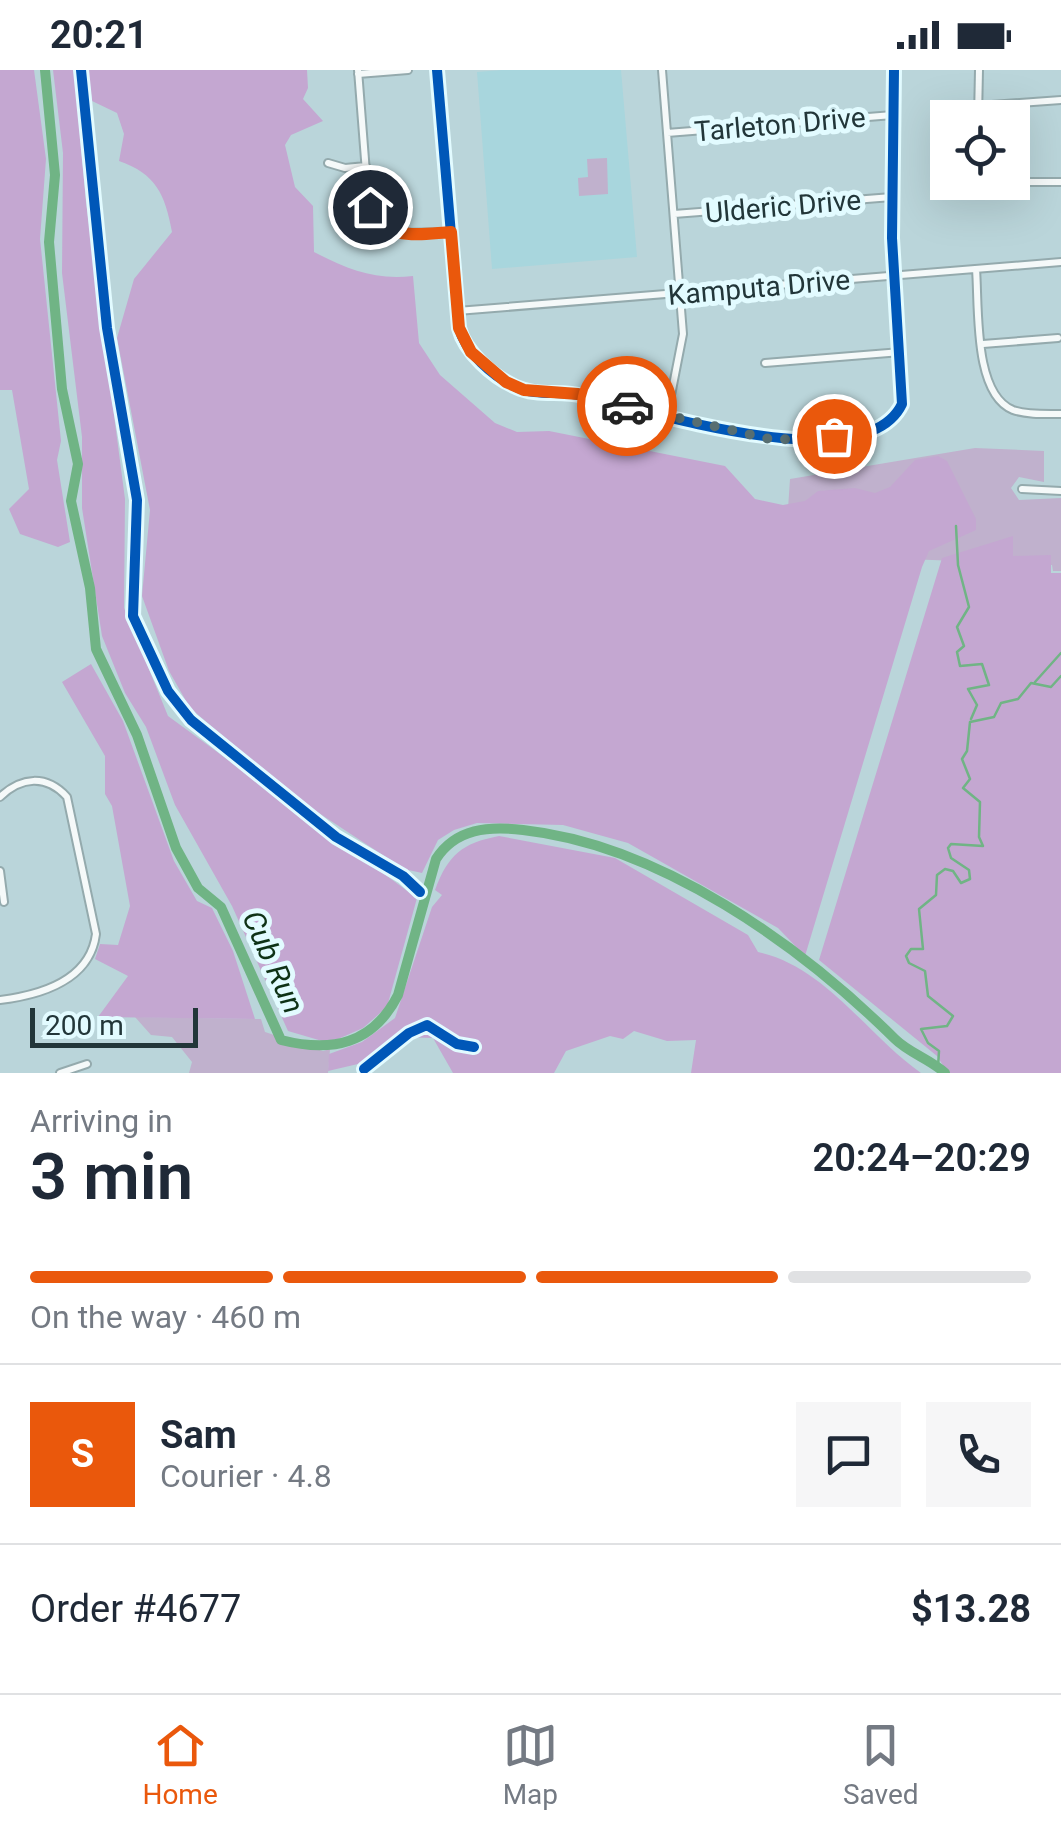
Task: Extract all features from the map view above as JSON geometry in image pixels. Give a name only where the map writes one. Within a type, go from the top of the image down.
[{"type":"street","points":[[408,70],[358,72],[370,207],[385,228],[404,235],[451,232]]},
{"type":"street","points":[[437,70],[458,311],[467,348],[512,386],[536,392],[578,394],[784,442],[884,427],[895,417],[904,396],[892,197],[894,70]]},
{"type":"street","points":[[662,70],[683,350],[667,416]]},
{"type":"street","points":[[978,70],[978,100]]},
{"type":"street","points":[[1030,102],[1061,100]]},
{"type":"street","name":"Tarleton Drive","points":[[667,133],[893,115]]},
{"type":"street","points":[[328,163],[344,168],[366,166]]},
{"type":"street","points":[[1030,182],[1061,182]]},
{"type":"street","name":"Ulderic Drive","points":[[674,214],[892,197]]},
{"type":"street","name":"Kamputa Drive","points":[[458,311],[1061,262]]},
{"type":"street","points":[[976,269],[985,373],[997,399],[1018,412],[1061,414]]},
{"type":"street","points":[[982,344],[1058,338]]},
{"type":"street","points":[[766,363],[901,352]]},
{"type":"street","points":[[1022,490],[1061,491]]},
{"type":"street","points":[[0,797],[14,786],[34,780],[52,784],[66,796],[96,926],[94,948],[77,973],[60,983],[0,1000]]},
{"type":"street","points":[[0,871],[4,902]]},
{"type":"street","points":[[60,1073],[87,1064]]},
{"type":"shaded area","points":[[0,70],[34,70],[46,159],[40,239],[61,441],[57,460],[70,542],[58,547],[20,534],[9,509],[29,489],[12,390],[0,390]]},
{"type":"shaded area","points":[[53,70],[74,70],[86,202],[125,499],[124,608],[168,716],[417,898],[387,1007],[363,1028],[329,1043],[288,1031],[232,906],[175,805],[146,727],[125,693],[102,636],[82,508],[82,437],[62,273],[63,153]]},
{"type":"shaded area","points":[[88,70],[307,70],[308,88],[303,99],[323,121],[291,135],[285,145],[295,187],[313,206],[314,252],[362,272],[413,276],[419,343],[440,375],[495,423],[517,432],[549,431],[725,466],[755,499],[783,505],[805,501],[818,491],[855,488],[875,493],[890,487],[915,460],[938,456],[947,461],[976,519],[976,530],[929,551],[922,567],[805,956],[778,928],[628,843],[563,825],[477,823],[438,840],[422,873],[404,869],[299,800],[190,708],[169,671],[142,596],[150,510],[117,338],[134,279],[172,232],[157,187],[142,172],[119,161],[124,134],[117,113],[92,101]]},
{"type":"shaded area","points":[[621,70],[637,257],[492,269],[477,72]]},
{"type":"shaded area","points":[[607,158],[608,194],[579,196],[578,178],[588,177],[587,159]]},
{"type":"shaded area","points":[[975,448],[1044,451],[1044,482],[1019,477],[1011,488],[1019,500],[1061,498],[1061,571],[1053,571],[1052,565],[785,554],[790,479]]},
{"type":"shaded area","points":[[1013,536],[1013,556],[1051,555],[1051,573],[1061,573],[1061,1073],[948,1073],[937,1056],[819,960],[942,558]]},
{"type":"shaded area","points":[[91,664],[123,721],[174,861],[197,901],[212,908],[233,951],[255,1019],[98,1017],[128,976],[95,959],[100,944],[118,945],[130,906],[112,806],[105,794],[105,756],[62,682]]},
{"type":"shaded area","points":[[499,836],[615,858],[748,935],[758,952],[804,971],[921,1073],[691,1073],[696,1040],[667,1041],[634,1031],[623,1039],[610,1036],[566,1051],[554,1073],[453,1073],[433,1038],[398,1037],[375,1060],[328,1071],[329,1054],[362,1042],[395,1018],[432,907],[442,895],[435,890],[451,859],[475,842]]},
{"type":"shaded area","points":[[135,1017],[261,1019],[265,1032],[323,1051],[330,1049],[328,1073],[189,1073],[192,1062],[172,1037],[151,1035]]},
{"type":"waterway","name":"Cub Run","points":[[45,70],[55,175],[49,242],[62,389],[78,464],[71,501],[90,588],[96,649],[137,735],[176,848],[198,888],[221,907],[281,1040],[334,1044],[349,1041],[376,1025],[398,995],[436,859],[463,835],[486,829],[510,829],[574,839],[625,856],[724,904],[816,968],[901,1044],[945,1073]]},
{"type":"waterway","points":[[956,526],[958,565],[969,607],[957,627],[964,646],[957,652],[960,666],[982,664],[989,685],[968,689],[977,705],[971,719]]},
{"type":"waterway","points":[[1035,682],[1061,653]]},
{"type":"waterway","points":[[938,1067],[939,1051],[928,1043],[921,1029],[947,1026],[953,1016],[928,996],[925,971],[909,963],[906,956],[911,949],[923,949],[919,909],[936,895],[937,875],[945,869],[953,871],[961,883],[970,879],[969,870],[951,858],[948,848],[951,844],[983,846],[979,837],[980,802],[963,788],[970,779],[962,759],[967,751],[970,722],[994,717],[1001,703],[1018,699],[1031,683],[1051,687],[1061,676]]},
{"type":"cycle path","points":[[81,70],[107,328],[137,500],[133,616],[168,691],[191,720],[336,837],[403,876],[420,892]]},
{"type":"cycle path","points":[[437,70],[459,328],[481,363],[507,383],[524,390],[575,394],[703,425],[802,439],[846,438],[880,427],[902,404],[892,238],[894,70]]},
{"type":"cycle path","points":[[364,1069],[409,1033],[427,1025],[457,1044],[474,1047]]},
{"type":"way so far","points":[[627,406],[784,442],[834,436]]},
{"type":"route","points":[[370,207],[380,224],[395,234],[451,232],[460,333],[471,352],[500,378],[524,390],[578,394],[627,406]]}]
